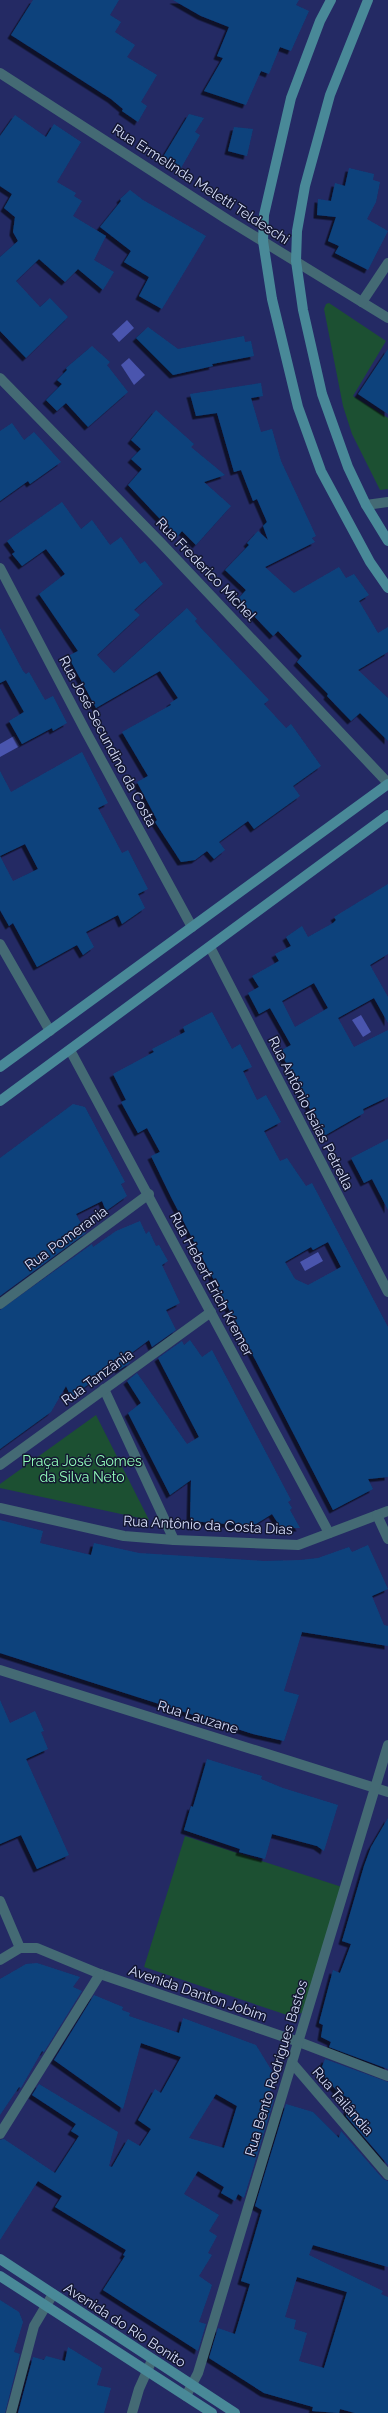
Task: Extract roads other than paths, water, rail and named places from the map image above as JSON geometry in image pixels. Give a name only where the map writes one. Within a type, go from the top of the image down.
[{"type":"street","points":[[331,0],[320,21],[291,98],[264,216],[263,241],[272,300],[298,407],[321,471],[370,562],[388,588]]},
{"type":"street","points":[[368,0],[330,95],[306,186],[297,231],[296,261],[303,310],[322,394],[348,467],[366,505],[388,541]]},
{"type":"street","name":"Rua Ermelinda Meletti Teldeschi","points":[[0,73],[263,241],[388,318]]},
{"type":"street","points":[[362,302],[388,263]]},
{"type":"street","name":"Rua Frederico Michel","points":[[0,378],[167,548],[388,783]]},
{"type":"street","points":[[366,505],[388,502]]},
{"type":"street","name":"Rua José Secundino da Costa","points":[[0,568],[86,732],[192,927]]},
{"type":"street","points":[[0,1067],[388,783]]},
{"type":"street","points":[[0,1101],[388,815]]},
{"type":"street","points":[[0,944],[50,1031]]},
{"type":"street","name":"Rua Antônio Isaías Petrella","points":[[210,946],[388,1292]]},
{"type":"street","name":"Rua Hebert Erich Kremer","points":[[70,1050],[149,1194],[329,1533]]},
{"type":"street","name":"Rua Pomerania","points":[[0,1304],[149,1194]]},
{"type":"street","name":"Rua Tanzânia","points":[[0,1466],[211,1312]]},
{"type":"street","points":[[104,1389],[174,1540]]},
{"type":"street","name":"Rua Antônio da Costa Dias","points":[[0,1508],[124,1536],[174,1540],[298,1545],[388,1510]]},
{"type":"street","points":[[377,1515],[388,1539]]},
{"type":"street","name":"Rua Lauzane","points":[[0,1670],[388,1792]]},
{"type":"street","name":"Rua Bento Rodrigues Bastos","points":[[186,2396],[198,2373],[388,1746]]},
{"type":"street","points":[[0,1901],[20,1948],[0,1960]]},
{"type":"street","name":"Avenida Danton Jobim","points":[[20,1948],[37,1948],[100,1974],[299,2042],[388,2076]]},
{"type":"street","points":[[0,2134],[100,1974]]},
{"type":"street","name":"Rua Tailândia","points":[[292,2063],[388,2175]]},
{"type":"street","name":"Avenida do Rio Bonito","points":[[0,2259],[235,2413]]},
{"type":"street","name":"Avenida do Rio Bonito","points":[[0,2276],[212,2413]]},
{"type":"street","points":[[11,2413],[34,2326],[45,2305],[53,2294]]},
{"type":"street","points":[[132,2413],[146,2371],[152,2360]]},
{"type":"water","points":[[127,320],[134,328],[119,342],[112,334]]},
{"type":"water","points":[[129,358],[145,375],[134,385],[121,365]]},
{"type":"water","points":[[14,736],[20,746],[0,757],[0,744]]},
{"type":"water","points":[[361,1015],[371,1032],[363,1037],[352,1020]]},
{"type":"water","points":[[318,1252],[323,1261],[305,1271],[300,1262]]},
{"type":"park label","name":"Praça José Gomes da Silva Neto","points":[[82,1470]]}]
